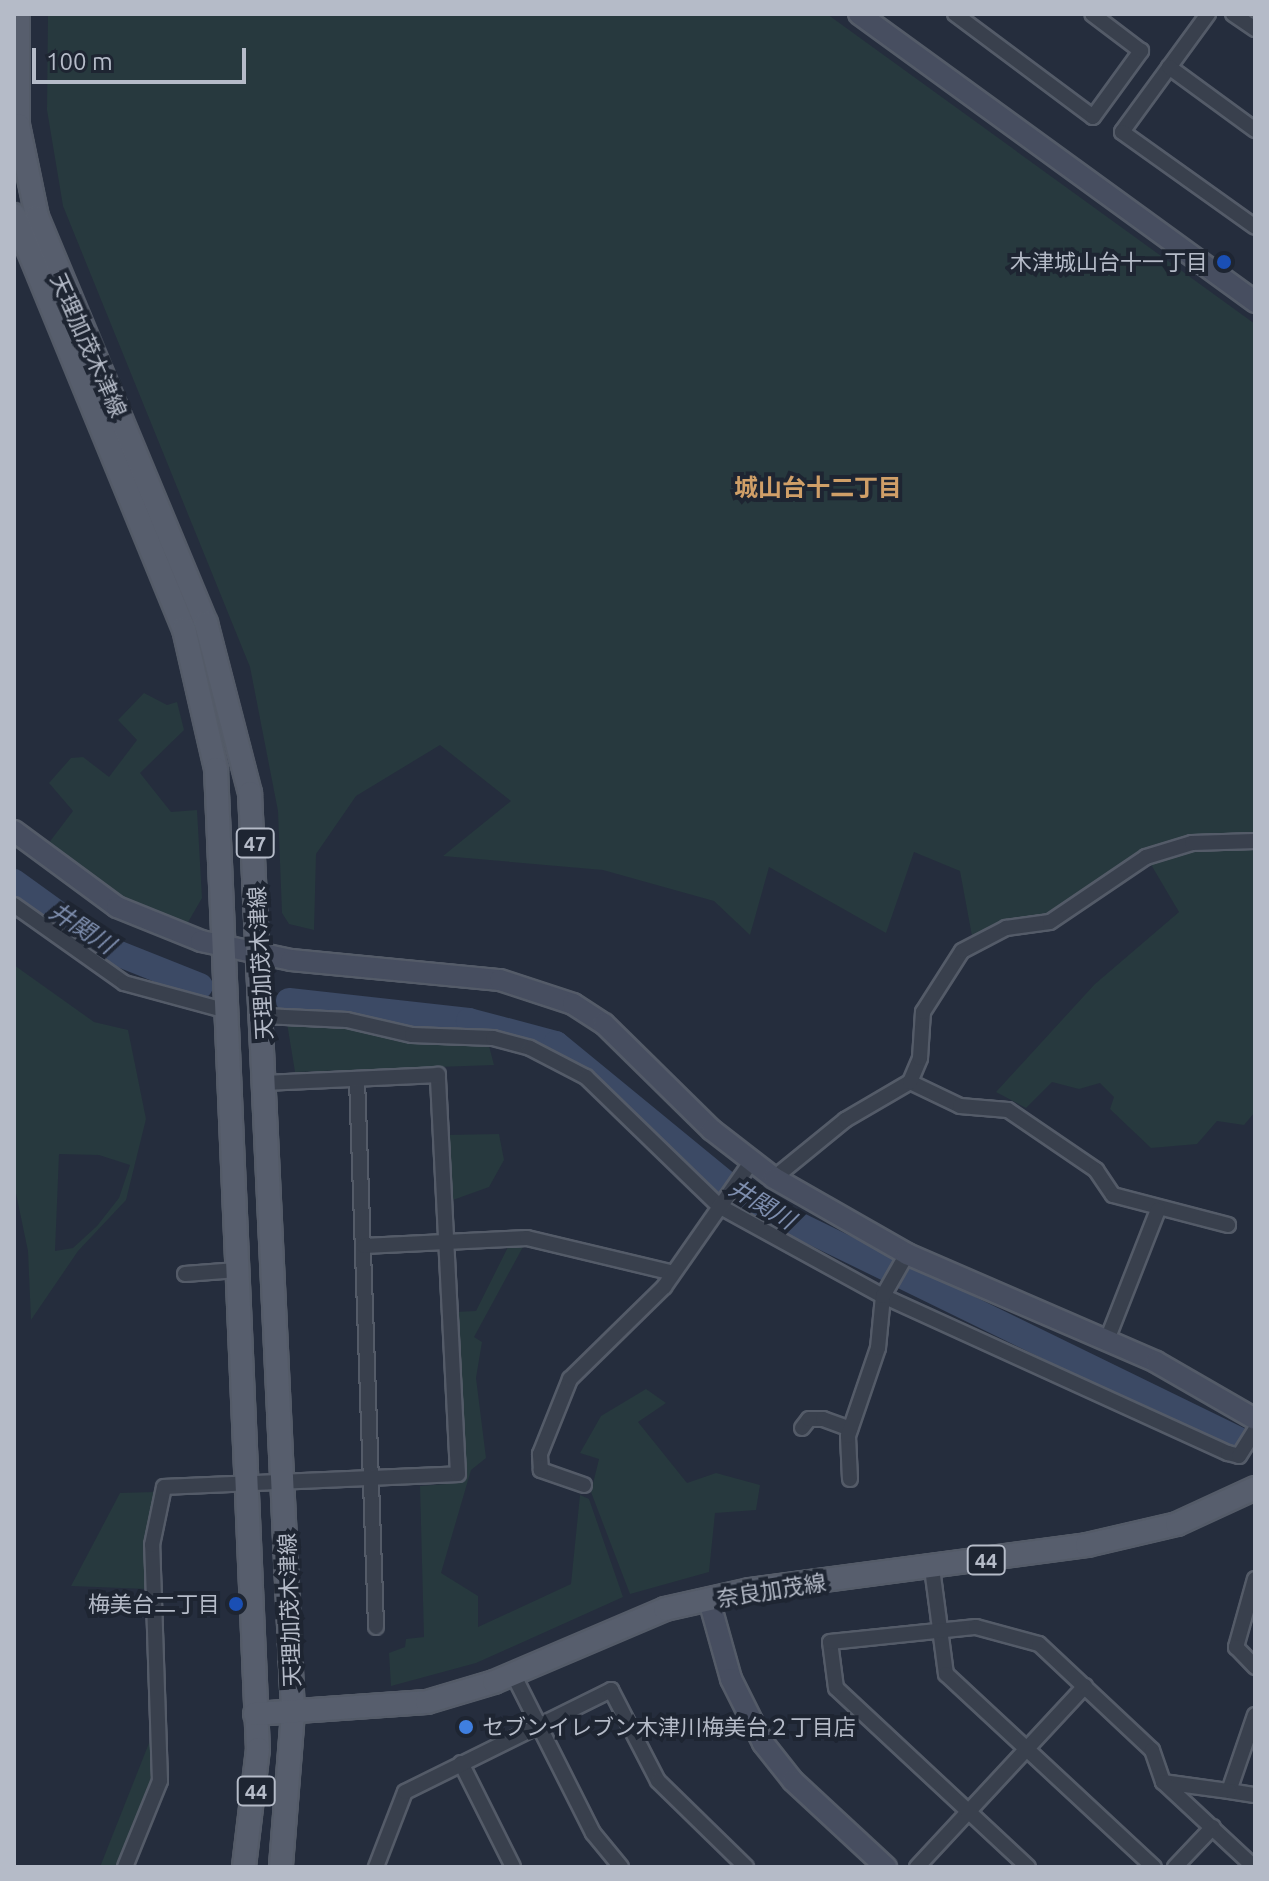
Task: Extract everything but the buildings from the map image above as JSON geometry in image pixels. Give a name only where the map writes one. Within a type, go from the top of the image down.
[{"type":"main road","name":"天理加茂木津線","points":[[18,14],[18,125],[37,217],[206,623],[228,692],[254,826],[293,1713]]},
{"type":"main road","name":"天理加茂木津線","points":[[14,215],[184,629],[216,769],[255,1714]]},
{"type":"main road","name":"奈良加茂線","points":[[255,1714],[427,1702],[513,1674],[621,1624],[709,1600],[932,1568],[1162,1527],[1255,1488]]},
{"type":"main road","name":"44","points":[[281,1867],[293,1713]]},
{"type":"main road","name":"44","points":[[244,1867],[257,1778],[255,1714]]},
{"type":"street","points":[[859,14],[1255,302]]},
{"type":"street","points":[[955,14],[1093,117],[1141,51],[1092,14]]},
{"type":"street","points":[[1208,14],[1122,132],[1255,227]]},
{"type":"street","points":[[1233,14],[1255,29]]},
{"type":"street","points":[[1169,67],[1255,130]]},
{"type":"street","points":[[14,831],[117,907],[224,946],[260,954],[500,980],[543,990],[604,1024],[748,1167],[774,1178],[902,1261],[1107,1340],[1194,1380],[1255,1419]]},
{"type":"street","points":[[774,1178],[820,1138],[910,1082],[922,1048],[923,1012],[962,951],[1006,928],[1050,922],[1146,857],[1192,843],[1255,841]]},
{"type":"street","points":[[14,905],[124,983],[227,1011]]},
{"type":"street","points":[[264,1016],[347,1020],[530,1048],[586,1077],[719,1206],[883,1296],[1228,1453],[1239,1456],[1255,1430]]},
{"type":"street","points":[[125,1867],[160,1781],[152,1545],[164,1487],[246,1486],[458,1474],[438,1075],[265,1083]]},
{"type":"street","points":[[357,1079],[376,1627]]},
{"type":"street","points":[[910,1082],[960,1106],[1008,1110],[1096,1170],[1113,1195],[1158,1210],[1228,1225]]},
{"type":"street","points":[[584,1485],[544,1476],[540,1454],[570,1379],[636,1319],[748,1167]]},
{"type":"street","points":[[1107,1340],[1158,1210]]},
{"type":"street","points":[[364,1246],[527,1238],[670,1272]]},
{"type":"street","points":[[850,1479],[850,1429],[878,1348],[883,1296],[902,1261]]},
{"type":"street","points":[[185,1274],[237,1270]]},
{"type":"street","points":[[802,1428],[809,1419],[823,1419],[850,1429]]},
{"type":"street","points":[[932,1568],[946,1674],[1154,1867]]},
{"type":"street","points":[[1255,1579],[1236,1647],[1255,1667]]},
{"type":"street","points":[[709,1600],[731,1679],[763,1743],[886,1867]]},
{"type":"street","points":[[1028,1867],[836,1688],[830,1642],[976,1627],[1039,1644],[1152,1750],[1163,1782],[1254,1867]]},
{"type":"street","points":[[513,1674],[593,1833],[621,1867]]},
{"type":"street","points":[[917,1867],[1085,1686]]},
{"type":"street","points":[[376,1867],[405,1792],[611,1690],[658,1781],[746,1867]]},
{"type":"street","points":[[1229,1791],[1255,1715]]},
{"type":"street","points":[[461,1763],[513,1867]]},
{"type":"street","points":[[1163,1782],[1255,1795]]},
{"type":"street","points":[[1175,1867],[1213,1827]]},
{"type":"shaded area","points":[[48,14],[827,14],[1255,324],[1255,1112],[1244,1125],[1217,1121],[1197,1144],[1151,1148],[1110,1109],[1114,1097],[1100,1083],[1079,1089],[1052,1082],[1026,1108],[996,1092],[1095,984],[1179,912],[1143,851],[1051,917],[1004,919],[972,936],[960,871],[914,852],[886,933],[769,867],[750,935],[714,901],[603,870],[443,856],[511,801],[440,745],[356,796],[316,854],[314,930],[289,924],[282,913],[278,811],[250,667],[63,206],[47,110]]},
{"type":"shaded area","points":[[144,693],[167,705],[177,702],[184,730],[140,773],[171,812],[197,810],[202,898],[187,924],[123,897],[48,844],[73,811],[49,783],[71,758],[83,757],[109,777],[137,740],[118,720]]},
{"type":"shaded area","points":[[14,965],[94,1022],[128,1030],[146,1119],[126,1200],[78,1251],[31,1320],[28,1251],[14,1184]],"holes":[[[59,1154],[99,1155],[130,1165],[119,1198],[97,1226],[73,1248],[55,1251]]]},
{"type":"shaded area","points":[[287,1023],[359,1027],[395,1041],[488,1042],[494,1065],[295,1072]]},
{"type":"shaded area","points":[[499,1134],[504,1160],[489,1187],[450,1201],[446,1135]]},
{"type":"shaded area","points":[[509,1245],[524,1245],[474,1337],[482,1342],[476,1378],[486,1458],[471,1470],[441,1573],[478,1596],[478,1627],[571,1584],[580,1495],[589,1499],[623,1597],[476,1663],[391,1686],[389,1653],[405,1647],[406,1639],[424,1637],[420,1486],[459,1483],[454,1312],[476,1311]]},
{"type":"shaded area","points":[[646,1389],[666,1403],[638,1422],[687,1483],[716,1473],[760,1485],[756,1510],[715,1513],[709,1572],[630,1594],[591,1492],[599,1459],[580,1453],[601,1416]]},
{"type":"shaded area","points":[[155,1492],[145,1541],[147,1589],[71,1586],[120,1493]]},
{"type":"shaded area","points":[[153,1733],[153,1781],[116,1867],[100,1867]]},
{"type":"waterway","name":"井関川","points":[[14,882],[107,949],[200,986]]},
{"type":"waterway","name":"井関川","points":[[289,1001],[469,1021],[556,1044],[745,1199],[1239,1440]]},
{"type":"place","name":"木津城山台十一丁目","points":[[1224,262]]},
{"type":"place","name":"梅美台二丁目","points":[[236,1604]]},
{"type":"place","name":"セブンイレブン木津川梅美台２丁目店","points":[[466,1727]]},
{"type":"district","name":"城山台十二丁目","points":[[818,488]]}]
